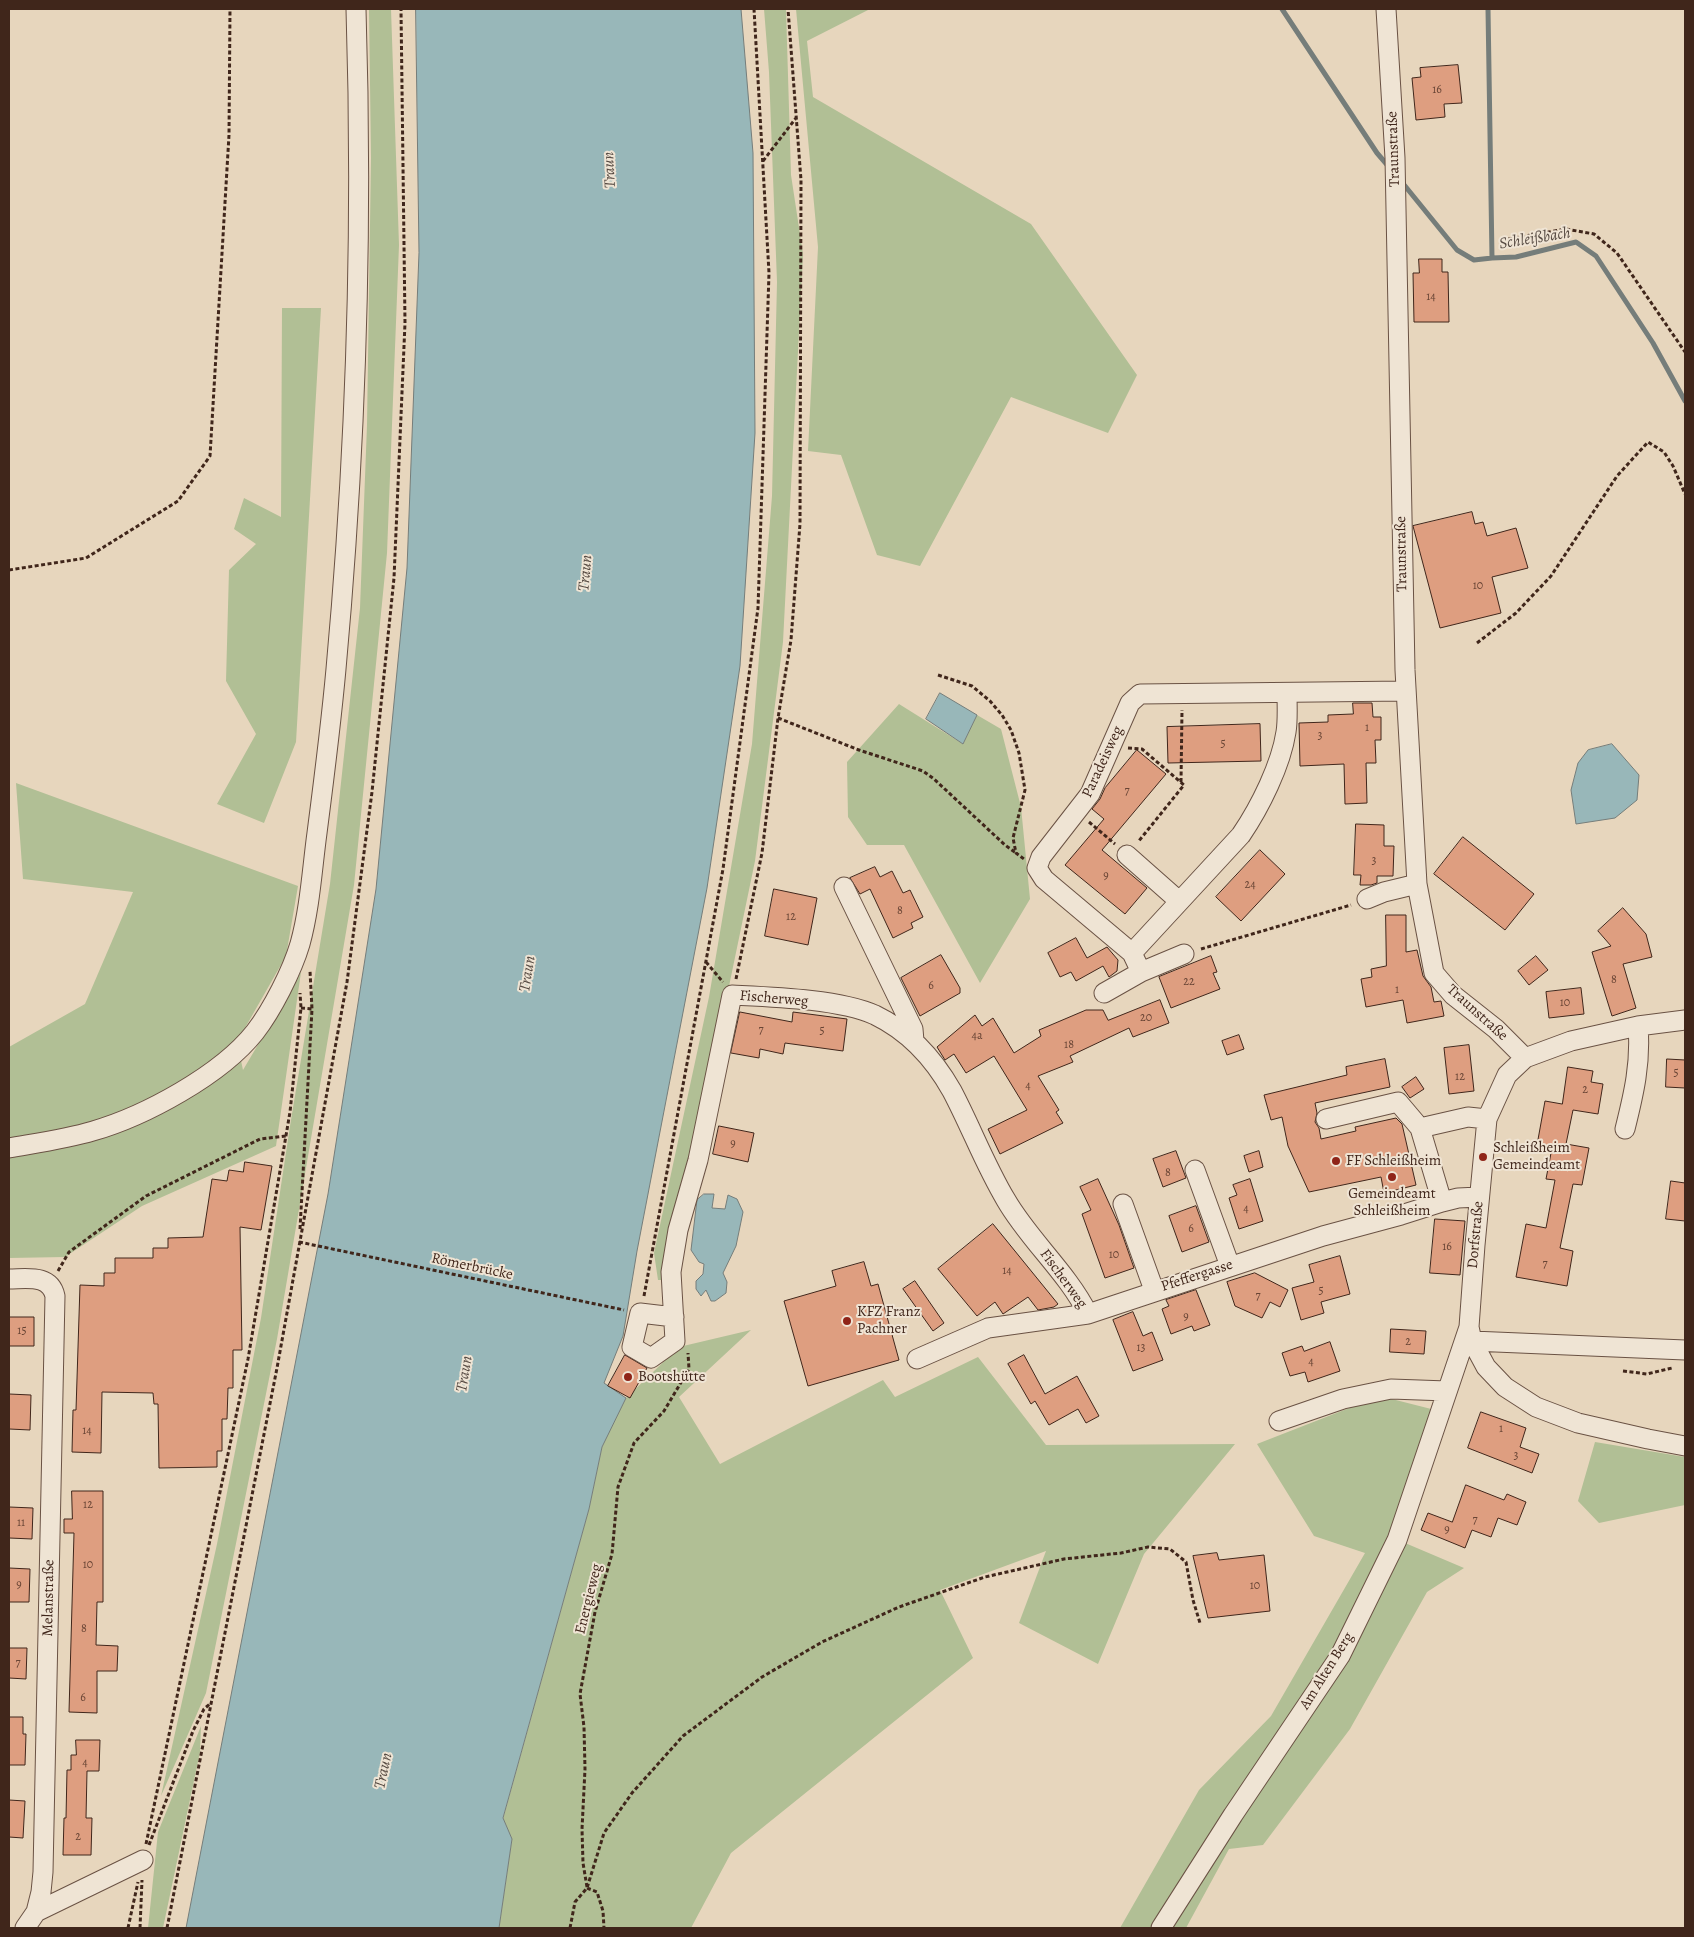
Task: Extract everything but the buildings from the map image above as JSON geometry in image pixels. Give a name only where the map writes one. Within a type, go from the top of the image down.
[{"type":"street","points":[[9,1148],[96,1131],[154,1106],[211,1072],[237,1051],[266,1017],[276,1000],[299,947],[308,908],[332,715],[344,584],[357,347],[359,97],[356,9]]},
{"type":"street","name":"Traunstraße","points":[[1386,9],[1395,158],[1405,691],[1417,884],[1434,973],[1453,995],[1496,1028],[1525,1058]]},
{"type":"street","name":"Paradeisweg","points":[[1037,868],[1041,857],[1090,794],[1130,703],[1140,694],[1405,691]]},
{"type":"street","points":[[1132,953],[1241,834],[1261,802],[1284,741],[1287,693]]},
{"type":"street","points":[[1126,855],[1179,901]]},
{"type":"street","points":[[1037,868],[1044,879],[1132,953],[1141,972]]},
{"type":"street","points":[[1367,899],[1384,892],[1417,884]]},
{"type":"street","name":"Fischerweg","points":[[844,887],[913,1028],[914,1041]]},
{"type":"street","points":[[1104,993],[1141,972],[1184,954]]},
{"type":"street","name":"Fischerweg","points":[[675,1341],[671,1272],[678,1230],[698,1160],[732,994],[851,1008],[873,1014],[914,1041],[938,1070],[951,1090],[1002,1194],[1015,1216],[1075,1292],[1088,1314]]},
{"type":"street","name":"Dorfstraße","points":[[1471,1334],[1479,1198],[1488,1119],[1507,1075],[1525,1058],[1570,1041],[1638,1026],[1685,1020]]},
{"type":"street","points":[[1624,1129],[1636,1085],[1640,1049],[1638,1026]]},
{"type":"street","points":[[1326,1119],[1398,1102],[1420,1128],[1442,1202]]},
{"type":"street","points":[[1420,1128],[1468,1117],[1488,1119]]},
{"type":"street","points":[[1195,1170],[1230,1266]]},
{"type":"street","name":"Pfeffergasse","points":[[917,1358],[988,1328],[1088,1314],[1154,1290],[1442,1202],[1458,1198],[1479,1198]]},
{"type":"street","points":[[1123,1204],[1154,1290]]},
{"type":"street","points":[[9,1279],[37,1279],[49,1285]]},
{"type":"street","name":"Melanstraße","points":[[36,1912],[41,1892],[43,1862],[55,1296],[49,1285]]},
{"type":"street","points":[[674,1317],[640,1313],[632,1346],[651,1358],[675,1341]]},
{"type":"street","points":[[1685,1350],[1471,1334],[1486,1367],[1505,1387],[1536,1407],[1578,1423],[1685,1446]]},
{"type":"street","name":"Am Alten Berg","points":[[1161,1928],[1233,1815],[1340,1656],[1397,1540],[1447,1391],[1471,1334]]},
{"type":"street","points":[[1279,1421],[1343,1399],[1391,1389],[1447,1391]]},
{"type":"street","points":[[25,1928],[36,1912],[143,1860]]},
{"type":"path","points":[[9,570],[86,558],[178,501],[210,456],[228,135],[230,9]]},
{"type":"path","points":[[167,1928],[277,1368],[347,982],[372,792],[394,578],[405,323],[401,9]]},
{"type":"path","points":[[640,1313],[723,869],[758,608],[769,272],[754,9]]},
{"type":"path","points":[[732,994],[762,854],[778,718],[791,640],[800,524],[801,180],[788,9]]},
{"type":"path","points":[[763,161],[796,118]]},
{"type":"path","points":[[1502,240],[1566,228],[1594,234],[1617,253],[1685,352]]},
{"type":"path","points":[[1477,643],[1516,613],[1551,576],[1617,476],[1648,442],[1664,452],[1673,466],[1685,494]]},
{"type":"path","points":[[938,675],[972,686],[990,701],[1002,715],[1011,730],[1018,753],[1025,790],[1013,838],[1016,853]]},
{"type":"path","points":[[1077,812],[1126,855],[1184,785],[1181,782],[1182,694]]},
{"type":"path","points":[[778,718],[859,750],[923,771],[1005,845],[1037,868]]},
{"type":"path","points":[[1110,748],[1142,749],[1181,782]]},
{"type":"path","points":[[1184,954],[1318,916],[1367,899]]},
{"type":"path","points":[[706,962],[732,994]]},
{"type":"path","points":[[300,1242],[312,1009],[310,963]]},
{"type":"path","points":[[128,1928],[248,1359],[290,1112],[301,1008],[300,990]]},
{"type":"path","points":[[301,1008],[312,1009]]},
{"type":"path","points":[[49,1285],[69,1252],[146,1196],[260,1140],[286,1136]]},
{"type":"path","name":"Römerbrücke","points":[[300,1242],[640,1313]]},
{"type":"path","name":"Energieweg","points":[[587,1888],[583,1863],[582,1828],[585,1769],[584,1727],[580,1694],[596,1612],[612,1554],[618,1487],[634,1443],[664,1411],[689,1369],[688,1353],[675,1341]]},
{"type":"path","points":[[1623,1371],[1647,1374],[1676,1368]]},
{"type":"path","points":[[570,1928],[575,1902],[587,1888],[604,1833],[632,1793],[683,1736],[762,1677],[822,1642],[899,1607],[985,1578],[1064,1560],[1121,1553],[1148,1547],[1170,1548],[1186,1562],[1193,1600],[1200,1623]]},
{"type":"path","points":[[140,1928],[143,1860],[193,1731],[204,1709],[211,1703]]},
{"type":"path","points":[[587,1888],[597,1892],[603,1911],[604,1928]]},
{"type":"green space","points":[[369,9],[391,9],[399,245],[387,553],[354,885],[277,1339],[206,1693],[161,1796],[217,1544],[261,1318],[290,1126],[330,884],[360,608],[367,425],[371,158]]},
{"type":"green space","points":[[764,9],[786,9],[791,175],[803,254],[783,642],[755,861],[668,1280],[658,1280],[654,1253],[709,997],[752,744],[772,496],[777,282],[769,72]]},
{"type":"green space","points":[[796,9],[870,9],[807,41],[813,97],[1031,224],[1137,375],[1108,433],[1011,397],[920,566],[877,555],[841,455],[808,451],[818,247]]},
{"type":"green space","points":[[282,308],[321,308],[296,742],[264,823],[217,804],[256,734],[226,681],[229,570],[256,544],[234,529],[244,498],[281,517]]},
{"type":"green space","points":[[899,704],[963,744],[977,715],[1001,729],[1021,807],[1030,899],[980,983],[904,845],[867,845],[848,817],[847,762]]},
{"type":"green space","points":[[16,783],[298,886],[286,956],[237,1042],[243,1070],[301,972],[276,1146],[142,1206],[65,1257],[9,1258],[9,1047],[85,1004],[133,892],[23,879]]},
{"type":"green space","points":[[751,1330],[679,1397],[720,1464],[883,1380],[895,1397],[978,1357],[1046,1445],[1235,1444],[1144,1554],[1098,1664],[1019,1623],[1046,1551],[940,1590],[973,1658],[731,1853],[691,1928],[499,1928],[512,1839],[503,1819],[589,1509],[602,1447],[626,1398],[679,1347]]},
{"type":"green space","points":[[1380,1396],[1443,1412],[1398,1540],[1464,1568],[1427,1592],[1350,1729],[1263,1845],[1229,1849],[1186,1928],[1120,1928],[1199,1790],[1271,1716],[1365,1553],[1314,1536],[1257,1444]]},
{"type":"green space","points":[[1595,1442],[1685,1457],[1685,1505],[1599,1523],[1578,1501]]},
{"type":"green space","points":[[201,1726],[200,1752],[163,1928],[148,1928],[158,1832]]},
{"type":"water","name":"Traun","points":[[416,9],[741,9],[753,153],[755,433],[740,666],[707,888],[637,1251],[623,1336],[604,1383],[626,1398],[602,1447],[589,1509],[503,1818],[512,1839],[499,1928],[186,1928],[328,1194],[376,889],[407,568],[419,253]]},
{"type":"water","points":[[940,693],[977,715],[963,744],[926,719]]},
{"type":"water","points":[[1612,744],[1639,775],[1637,800],[1615,818],[1576,824],[1571,790],[1578,763],[1588,750]]},
{"type":"water","points":[[704,1194],[714,1194],[712,1208],[725,1209],[728,1195],[737,1199],[743,1212],[736,1246],[723,1273],[727,1282],[726,1293],[715,1301],[711,1301],[706,1290],[701,1296],[696,1289],[696,1281],[703,1274],[704,1264],[699,1262],[691,1250],[697,1200]]},
{"type":"waterway","points":[[1282,9],[1377,153],[1389,167]]},
{"type":"waterway","name":"Schleißbach","points":[[1488,9],[1492,258],[1516,257],[1576,242],[1596,256],[1653,343],[1685,401]]},
{"type":"waterway","points":[[1401,181],[1457,250],[1474,260],[1492,258]]},
{"type":"place","name":"Schleißheim Gemeindeamt","points":[[1483,1157]]},
{"type":"place","name":"FF Schleißheim","points":[[1336,1161]]},
{"type":"place","name":"Gemeindeamt Schleißheim","points":[[1392,1177]]},
{"type":"place","name":"KFZ Franz Pachner","points":[[847,1321]]},
{"type":"place","name":"Bootshütte","points":[[628,1377]]}]
